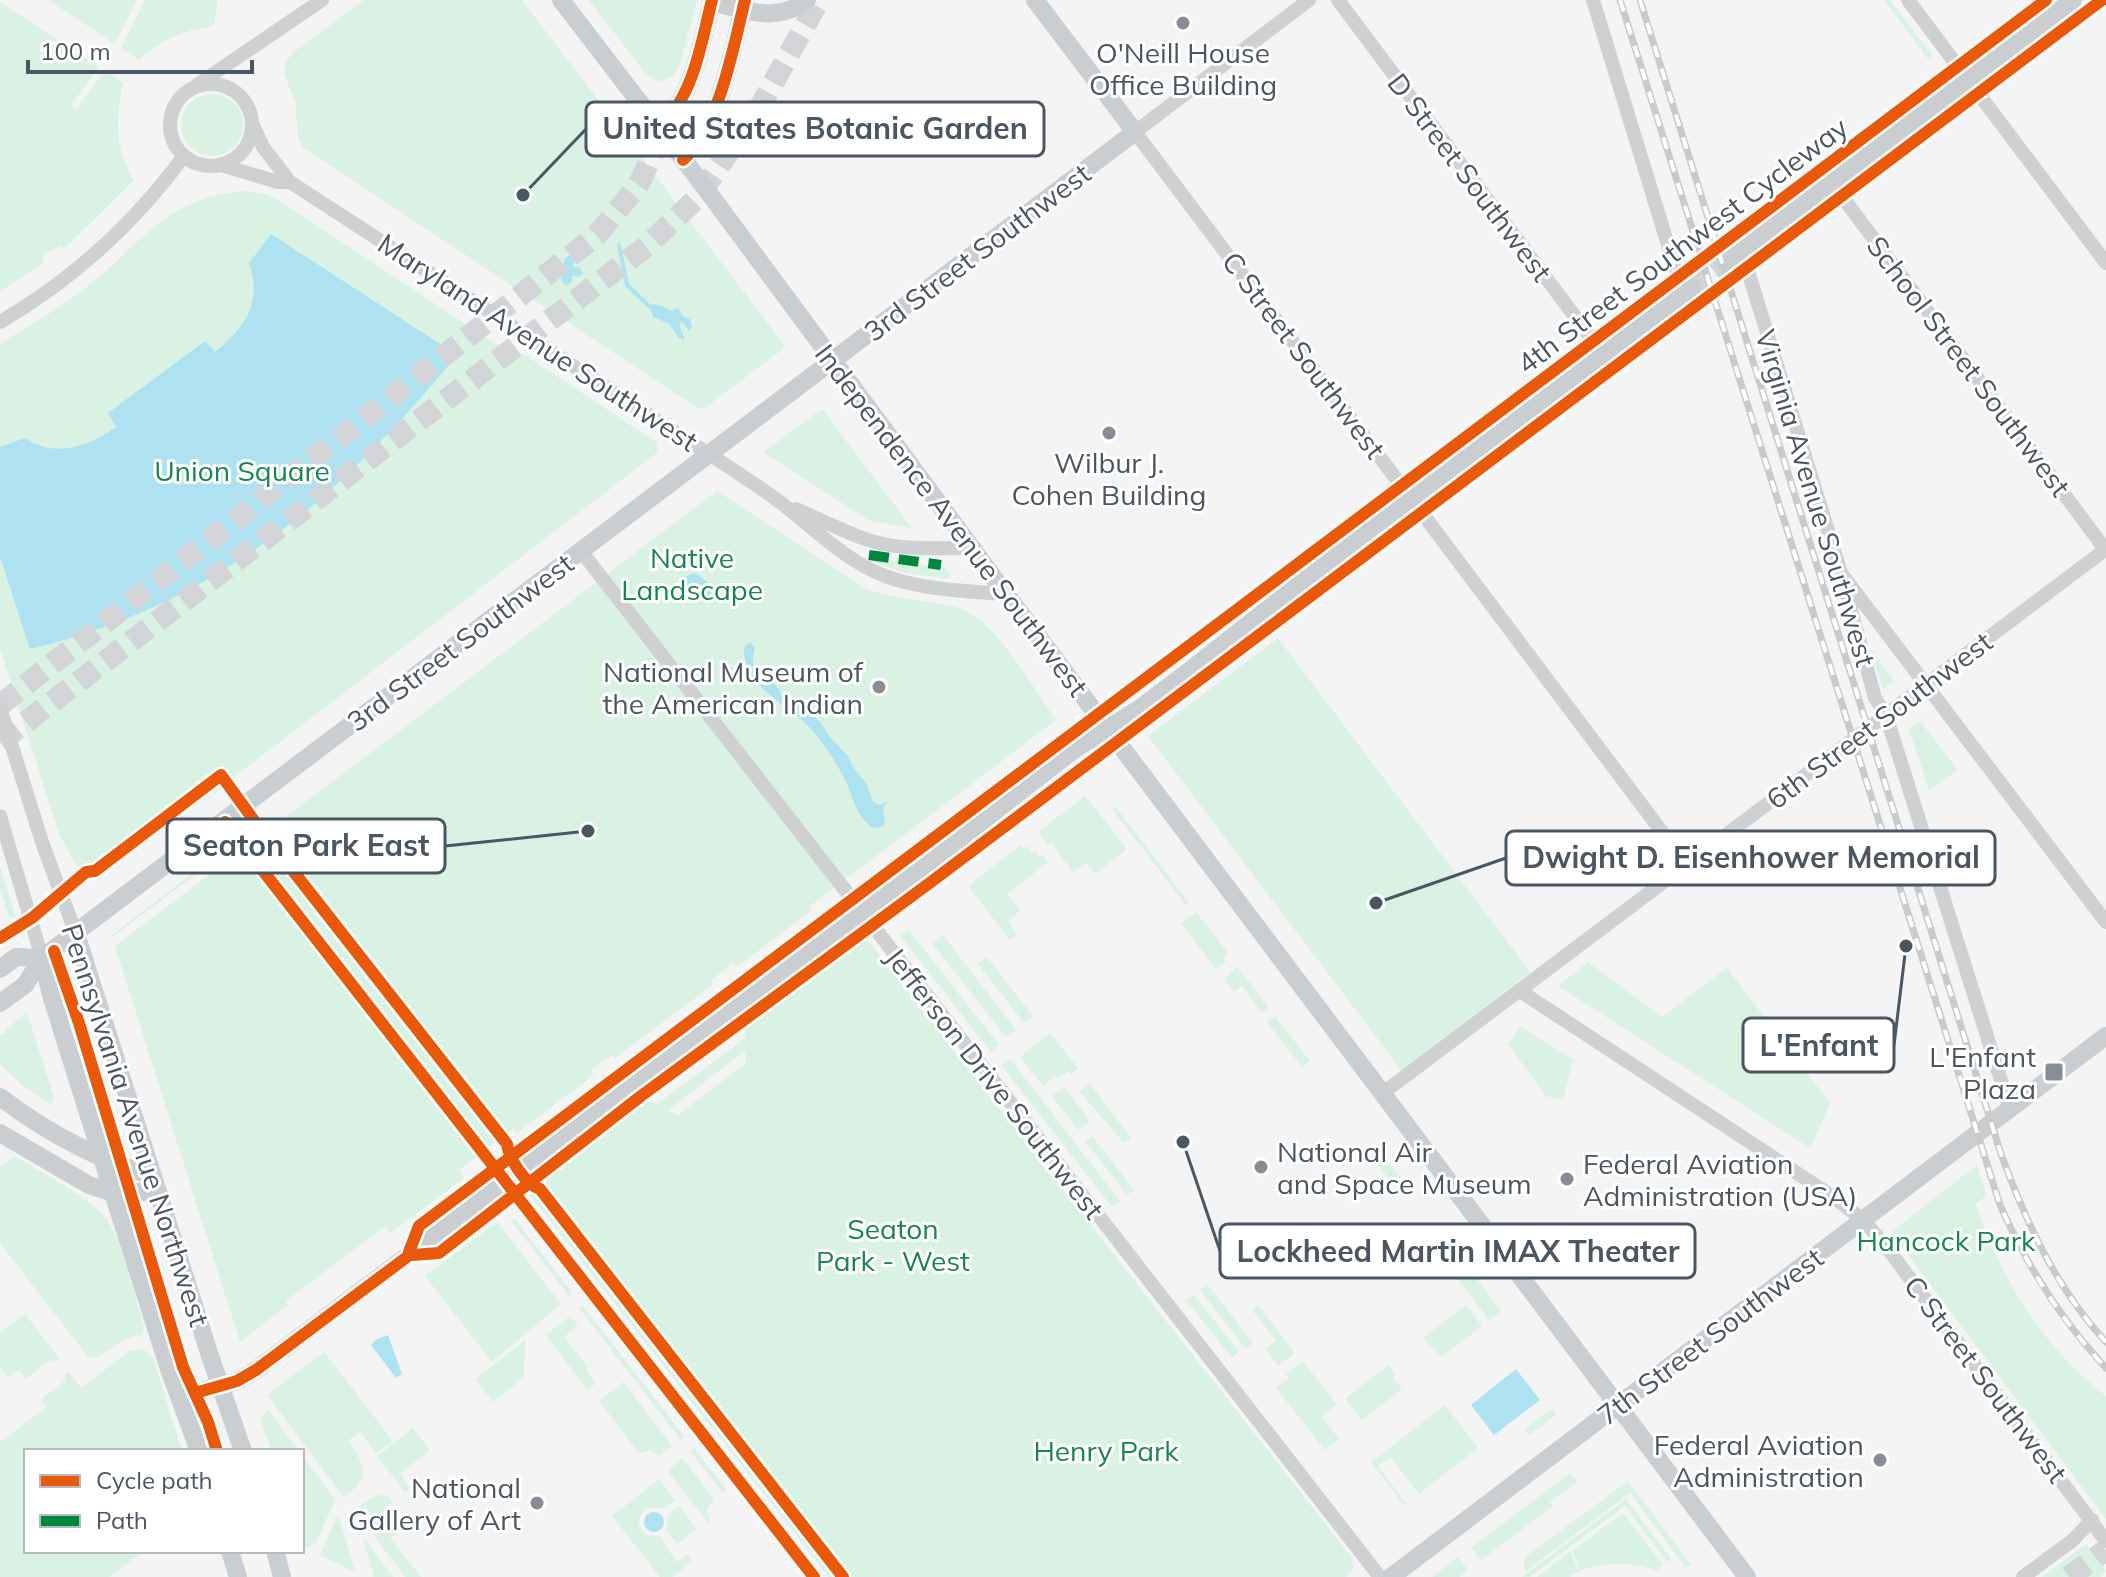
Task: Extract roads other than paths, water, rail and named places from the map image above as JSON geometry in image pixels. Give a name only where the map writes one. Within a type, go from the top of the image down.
[{"type":"main road","name":"Independence Avenue Southwest","points":[[561,0],[1747,1577]]},
{"type":"main road","points":[[658,128],[672,115],[687,87],[712,1],[744,4],[779,14],[807,0]]},
{"type":"main road","name":"C Street Southwest","points":[[1035,0],[1135,132]]},
{"type":"main road","points":[[1732,258],[2073,0]]},
{"type":"main road","points":[[683,160],[707,130],[736,41],[744,4]]},
{"type":"main road","name":"3rd Street Southwest","points":[[42,958],[1135,132]]},
{"type":"main road","points":[[180,1397],[221,1386],[256,1370],[1075,749],[1139,709],[1412,498],[1688,291]]},
{"type":"main road","name":"Pennsylvania Avenue Northwest","points":[[76,934],[242,1449]]},
{"type":"main road","points":[[0,969],[16,957],[42,958],[25,985],[0,1003]]},
{"type":"main road","name":"Pennsylvania Avenue Northwest","points":[[42,958],[113,1193],[198,1449]]},
{"type":"main road","name":"7th Street Southwest","points":[[1391,1577],[2106,1036]]},
{"type":"main road","points":[[0,1097],[35,1121],[155,1184]]},
{"type":"main road","points":[[0,1133],[76,1180],[113,1193],[155,1184]]},
{"type":"main road","points":[[231,1553],[238,1577]]},
{"type":"main road","points":[[276,1553],[282,1577]]},
{"type":"street","points":[[193,88],[209,84],[233,90],[245,102],[252,123],[250,137],[237,157],[221,165],[199,165],[184,156],[171,137],[170,125],[176,103],[193,88],[322,0]]},
{"type":"street","name":"3rd Street Southwest","points":[[1135,132],[1309,0]]},
{"type":"street","name":"D Street Southwest","points":[[1338,0],[1603,354]]},
{"type":"street","points":[[1593,0],[1688,291]]},
{"type":"street","points":[[1908,0],[2106,263]]},
{"type":"street","name":"Maryland Avenue Southwest","points":[[252,123],[263,147],[290,182],[709,454],[784,505],[823,539],[863,565],[887,577],[960,590],[1006,594]]},
{"type":"street","name":"C Street Southwest","points":[[1135,132],[1687,865]]},
{"type":"street","points":[[0,322],[33,303],[95,256],[156,193],[184,156]]},
{"type":"street","name":"Maryland Avenue Southwest","points":[[221,165],[278,182],[290,182]]},
{"type":"street","name":"School Street Southwest","points":[[1832,183],[2106,549]]},
{"type":"street","name":"Virginia Avenue Southwest","points":[[1732,258],[1747,268],[1841,573],[1875,698],[1886,715],[2010,1109]]},
{"type":"street","name":"Maryland Avenue Southwest","points":[[784,505],[851,534],[886,544],[972,548]]},
{"type":"street","name":"6th Street Southwest","points":[[1383,1093],[2106,549]]},
{"type":"street","name":"Jefferson Drive Southwest","points":[[581,551],[1380,1577]]},
{"type":"street","points":[[1841,573],[2106,922]]},
{"type":"street","name":"Pennsylvania Avenue Northwest","points":[[0,708],[42,842],[76,934]]},
{"type":"street","name":"Pennsylvania Avenue Northwest","points":[[0,816],[42,958]]},
{"type":"street","points":[[225,822],[814,1577]]},
{"type":"street","points":[[1520,991],[1835,1198],[1863,1220]]},
{"type":"street","name":"C Street Southwest","points":[[1863,1220],[1885,1245],[2104,1538]]},
{"type":"street","points":[[2023,1577],[2073,1540],[2092,1520]]},
{"type":"water","points":[[271,234],[457,355],[366,456],[319,500],[269,540],[215,575],[158,605],[97,630],[30,649],[0,557],[0,447],[25,438],[48,448],[60,449],[94,440],[116,427],[108,413],[205,341],[215,352],[243,324],[254,290],[249,263]]},
{"type":"water","points":[[570,255],[574,261],[573,267],[579,267],[583,273],[578,277],[572,275],[572,281],[566,286],[561,280],[563,274],[557,274],[553,268],[558,264],[564,265],[564,259]]},
{"type":"water","points":[[652,304],[672,311],[678,308],[683,317],[690,319],[692,327],[689,331],[682,321],[679,324],[685,340],[678,337],[670,324],[653,317]]},
{"type":"water","points":[[695,573],[718,590],[719,597],[715,602],[704,603],[682,580]]},
{"type":"water","points":[[750,642],[755,648],[754,665],[759,674],[778,688],[784,701],[800,702],[821,723],[866,783],[873,802],[879,805],[888,801],[883,809],[885,824],[882,827],[873,828],[862,817],[840,770],[812,730],[751,675],[744,648]]},
{"type":"water","points":[[388,1335],[402,1374],[396,1378],[371,1345]]},
{"type":"water","points":[[1516,1369],[1540,1400],[1494,1435],[1471,1405]]},
{"type":"water","points":[[654,1512],[661,1515],[664,1522],[661,1529],[654,1532],[647,1529],[644,1522],[647,1515]]},
{"type":"waterway","points":[[619,245],[627,285],[650,307]]},
{"type":"tunnel","points":[[0,742],[648,245],[698,197],[761,105],[819,0]]},
{"type":"tunnel","points":[[0,705],[597,235],[639,184],[671,114]]},
{"type":"tunnel","points":[[1692,287],[1726,263]]},
{"type":"tunnel","points":[[2069,1577],[2106,1550]]},
{"type":"railway","points":[[1620,0],[2000,1205],[2046,1291],[2106,1368]]},
{"type":"railway","points":[[1640,0],[2001,1154],[2021,1204],[2057,1277],[2106,1342]]},
{"type":"place","name":"O'Neill House Office Building","points":[[1183,23]]},
{"type":"place","name":"United States Botanic Garden","points":[[523,195]]},
{"type":"place","name":"Wilbur J. Cohen Building","points":[[1109,433]]},
{"type":"place","name":"National Museum of the American Indian","points":[[879,687]]},
{"type":"place","name":"Seaton Park East","points":[[588,831]]},
{"type":"place","name":"Dwight D. Eisenhower Memorial","points":[[1376,903]]},
{"type":"place","name":"L'Enfant","points":[[1906,946]]},
{"type":"place","name":"L'Enfant Plaza","points":[[2054,1072]]},
{"type":"place","name":"Lockheed Martin IMAX Theater","points":[[1183,1142]]},
{"type":"place","name":"National Air and Space Museum","points":[[1261,1167]]},
{"type":"place","name":"Federal Aviation Administration (USA)","points":[[1567,1179]]},
{"type":"place","name":"Federal Aviation Administration","points":[[1880,1460]]},
{"type":"place","name":"National Gallery of Art","points":[[537,1503]]},
{"type":"park label","name":"Union Square","points":[[242,470]]},
{"type":"park label","name":"Native Landscape","points":[[692,573]]},
{"type":"park label","name":"Hancock Park","points":[[1946,1240]]},
{"type":"park label","name":"Seaton Park - West","points":[[893,1244]]},
{"type":"park label","name":"Henry Park","points":[[1106,1450]]}]
